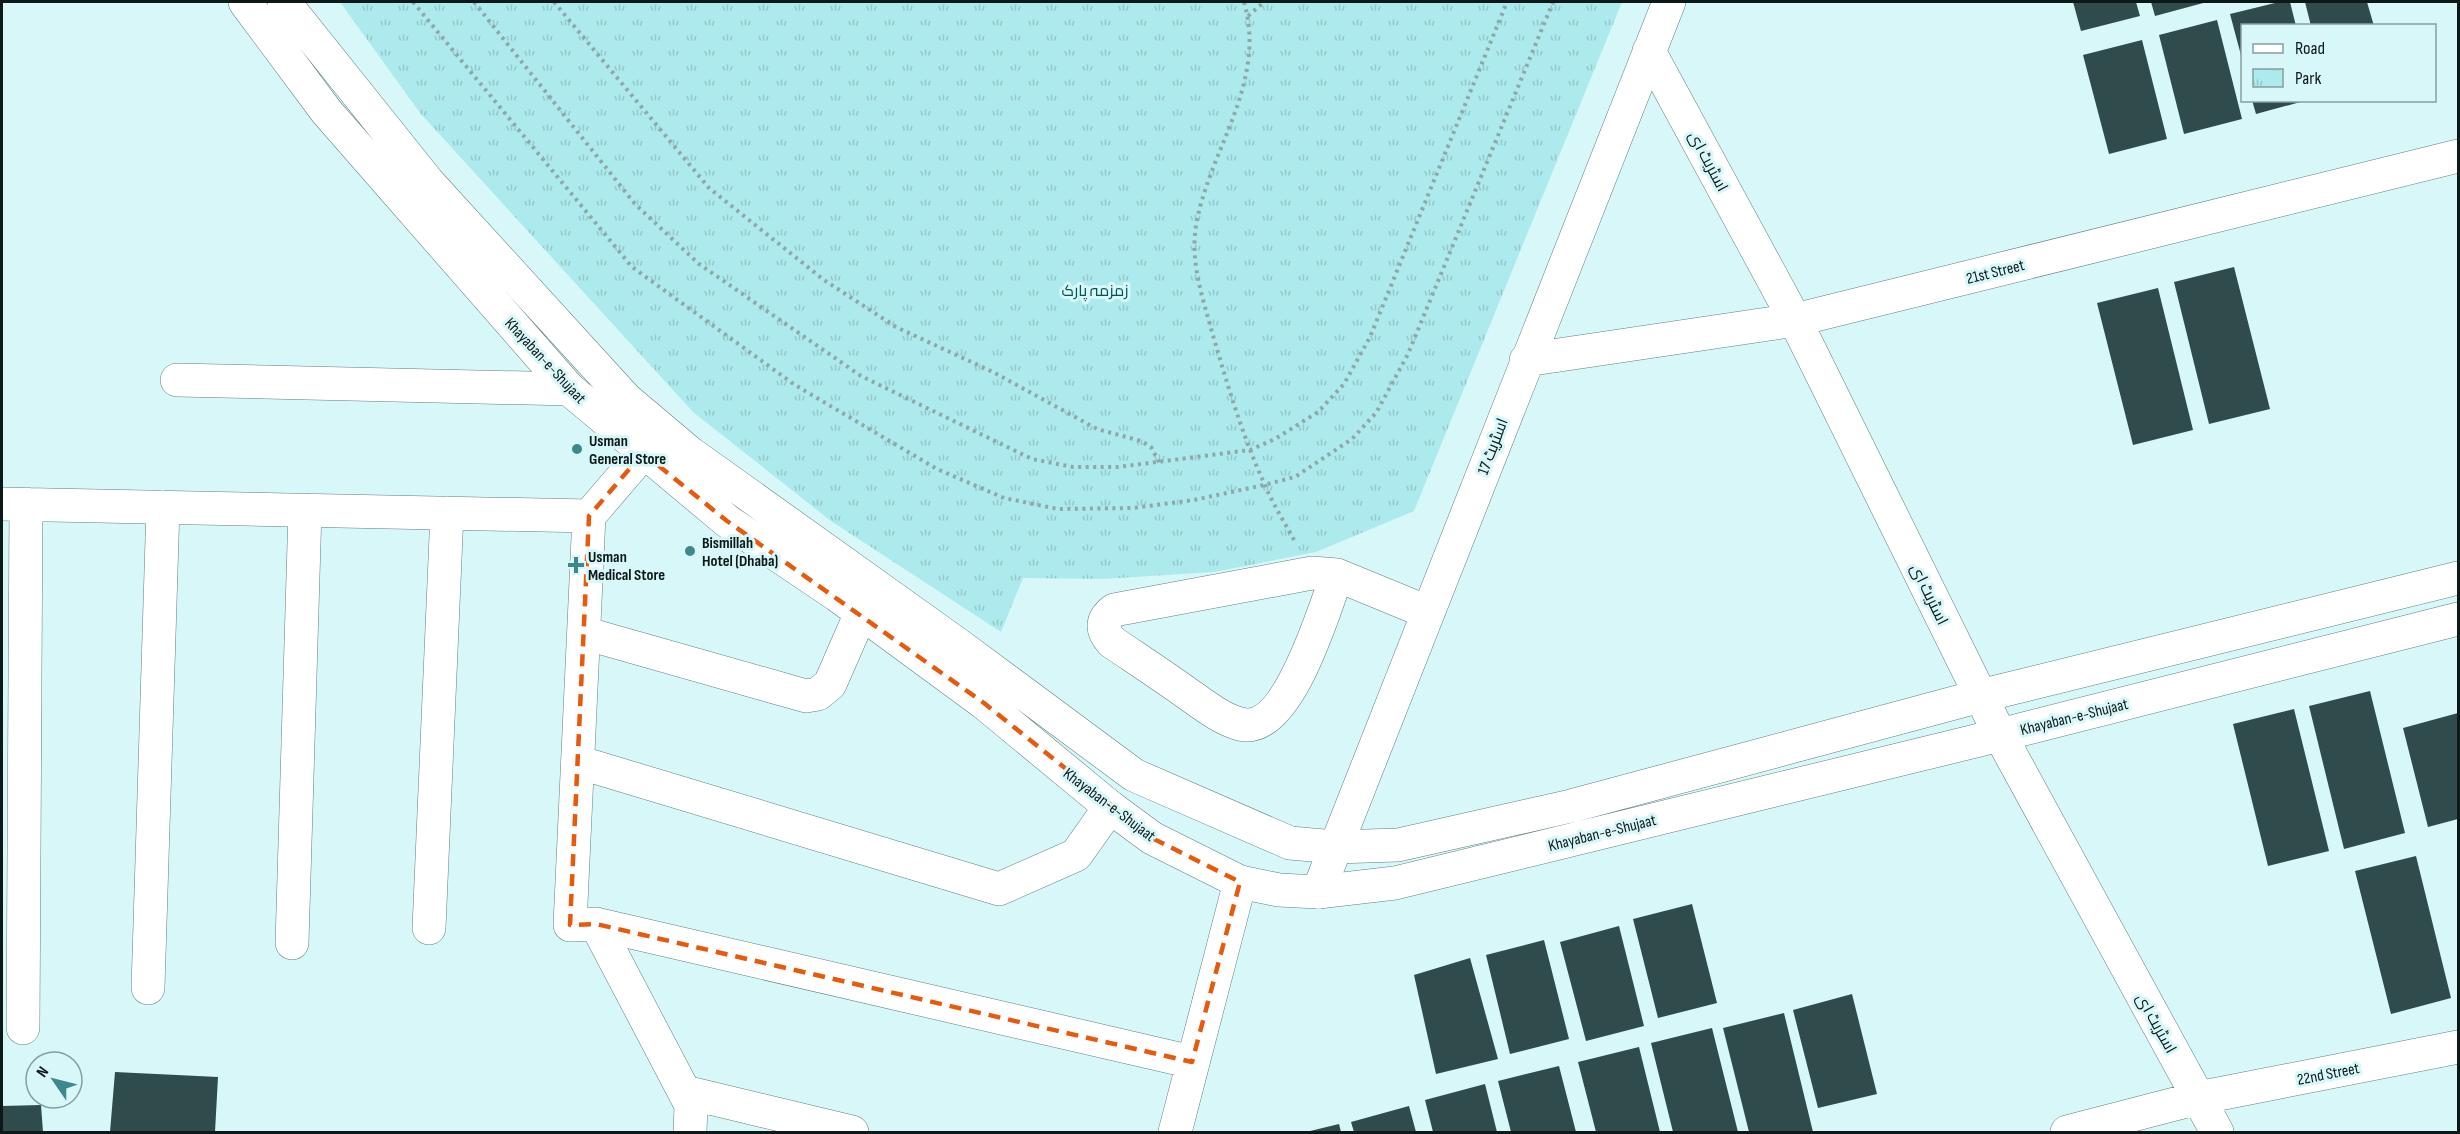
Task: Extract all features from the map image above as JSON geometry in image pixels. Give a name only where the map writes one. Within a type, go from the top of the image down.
[{"type":"street","name":"Khayaban-e-Shujaat","points":[[245,2],[326,111],[569,389],[727,521],[861,613],[984,703],[1110,807],[1152,838],[1239,882],[1279,890],[1318,892],[1395,883],[2000,735],[2458,619]]},
{"type":"street","name":"Khayaban-e-Shujaat","points":[[284,2],[428,182],[626,399],[690,453],[960,646],[1134,775],[1290,843],[1335,847],[1398,845],[1571,806],[1980,696],[2458,578]]},
{"type":"street","name":"اسٹریٹ 17","points":[[1318,892],[1669,2]]},
{"type":"street","name":"اسٹریٹ ای","points":[[1649,51],[1795,320],[2000,735],[2217,1132]]},
{"type":"street","name":"21st Street","points":[[1526,360],[1795,320],[2458,156]]},
{"type":"street","points":[[177,380],[569,389]]},
{"type":"street","points":[[643,453],[590,516],[570,925],[596,924],[1192,1062]]},
{"type":"street","points":[[22,1028],[14,504],[590,516]]},
{"type":"street","points":[[148,988],[163,507]]},
{"type":"street","points":[[292,943],[305,510]]},
{"type":"street","points":[[429,928],[447,513]]},
{"type":"street","points":[[1324,574],[1300,675],[1280,703],[1259,721],[1242,725],[1217,714],[1112,642],[1105,634],[1103,626],[1107,616],[1114,610],[1324,574],[1427,612]]},
{"type":"street","points":[[584,633],[806,696],[818,694],[830,684],[861,613]]},
{"type":"street","points":[[578,762],[999,889],[1076,855],[1110,807]]},
{"type":"street","points":[[1175,1132],[1239,882]]},
{"type":"street","points":[[596,924],[692,1105],[690,1132]]},
{"type":"street","name":"22nd Street","points":[[2067,1132],[2198,1098],[2458,1047]]},
{"type":"street","points":[[685,1092],[852,1132]]},
{"type":"path","points":[[413,2],[632,267],[795,385],[937,469],[1004,498],[1058,509],[1133,508],[1194,500],[1264,485],[1295,477],[1352,439],[1376,413],[1408,354],[1553,2]]},
{"type":"path","points":[[474,2],[635,204],[699,264],[852,369],[1032,459],[1073,467],[1160,464],[1250,450],[1275,439],[1318,412],[1344,384],[1370,337],[1507,2]]},
{"type":"path","points":[[554,2],[710,188],[824,280],[896,327],[993,372],[1097,429],[1141,441],[1151,447],[1160,464]]},
{"type":"path","points":[[1244,2],[1248,16],[1248,60],[1238,111],[1208,178],[1197,223],[1194,266],[1224,374],[1264,485],[1324,574]]},
{"type":"path","points":[[1248,16],[1264,2]]},
{"type":"highlighted area","points":[[643,453],[727,521],[984,703],[1152,838],[1240,882],[1192,1062],[596,924],[570,925],[589,516]]},
{"type":"green space","name":"زمزمہ پارک","points":[[340,2],[1622,2],[1414,511],[1316,552],[1214,572],[1103,579],[1023,578],[1001,632],[831,521],[693,412],[420,113]]},
{"type":"building","points":[[2073,2],[2136,2],[2140,16],[2081,31]]},
{"type":"building","points":[[2151,2],[2207,2],[2155,16]]},
{"type":"building","points":[[2279,2],[2290,2],[2296,24],[2241,24],[2241,55],[2230,14]]},
{"type":"building","points":[[2305,2],[2367,2],[2373,24],[2310,24]]},
{"type":"building","points":[[2217,20],[2242,119],[2184,134],[2159,35]]},
{"type":"building","points":[[2142,40],[2167,139],[2109,154],[2083,55]]},
{"type":"building","points":[[2253,102],[2300,102],[2256,114]]},
{"type":"building","points":[[2234,267],[2270,409],[2209,424],[2174,282]]},
{"type":"building","points":[[2158,288],[2193,430],[2133,445],[2097,303]]},
{"type":"building","points":[[2370,691],[2405,833],[2344,849],[2309,706]]},
{"type":"building","points":[[2294,709],[2329,851],[2268,866],[2233,724]]},
{"type":"building","points":[[2458,713],[2458,819],[2428,827],[2403,728]]},
{"type":"building","points":[[2416,856],[2451,998],[2391,1014],[2355,871]]},
{"type":"building","points":[[1692,904],[1717,1003],[1658,1018],[1633,919]]},
{"type":"building","points":[[1619,926],[1644,1026],[1586,1041],[1560,942]]},
{"type":"building","points":[[1544,940],[1569,1039],[1510,1054],[1486,955]]},
{"type":"building","points":[[1470,958],[1498,1059],[1436,1074],[1414,975]]},
{"type":"building","points":[[1852,994],[1877,1094],[1818,1108],[1793,1010]]},
{"type":"building","points":[[1784,1013],[1813,1132],[1749,1132],[1723,1028]]},
{"type":"building","points":[[1712,1028],[1738,1132],[1673,1132],[1651,1043]]},
{"type":"building","points":[[1639,1047],[1660,1132],[1596,1132],[1578,1062]]},
{"type":"building","points":[[1559,1066],[1576,1132],[1511,1132],[1498,1081]]},
{"type":"building","points":[[115,1072],[218,1077],[215,1132],[110,1132]]},
{"type":"building","points":[[1485,1084],[1497,1132],[1433,1132],[1425,1100]]},
{"type":"building","points":[[24,1105],[24,1110],[41,1110],[43,1132],[2,1132],[2,1106]]},
{"type":"building","points":[[1409,1106],[1416,1132],[1354,1132],[1351,1122]]},
{"type":"building","points":[[1339,1124],[1341,1132],[1306,1132]]},
{"type":"place","name":"Usman General Store","points":[[577,449]]},
{"type":"place","name":"Bismillah Hotel (Dhaba)","points":[[690,551]]},
{"type":"place","name":"Usman Medical Store","points":[[576,565]]}]
